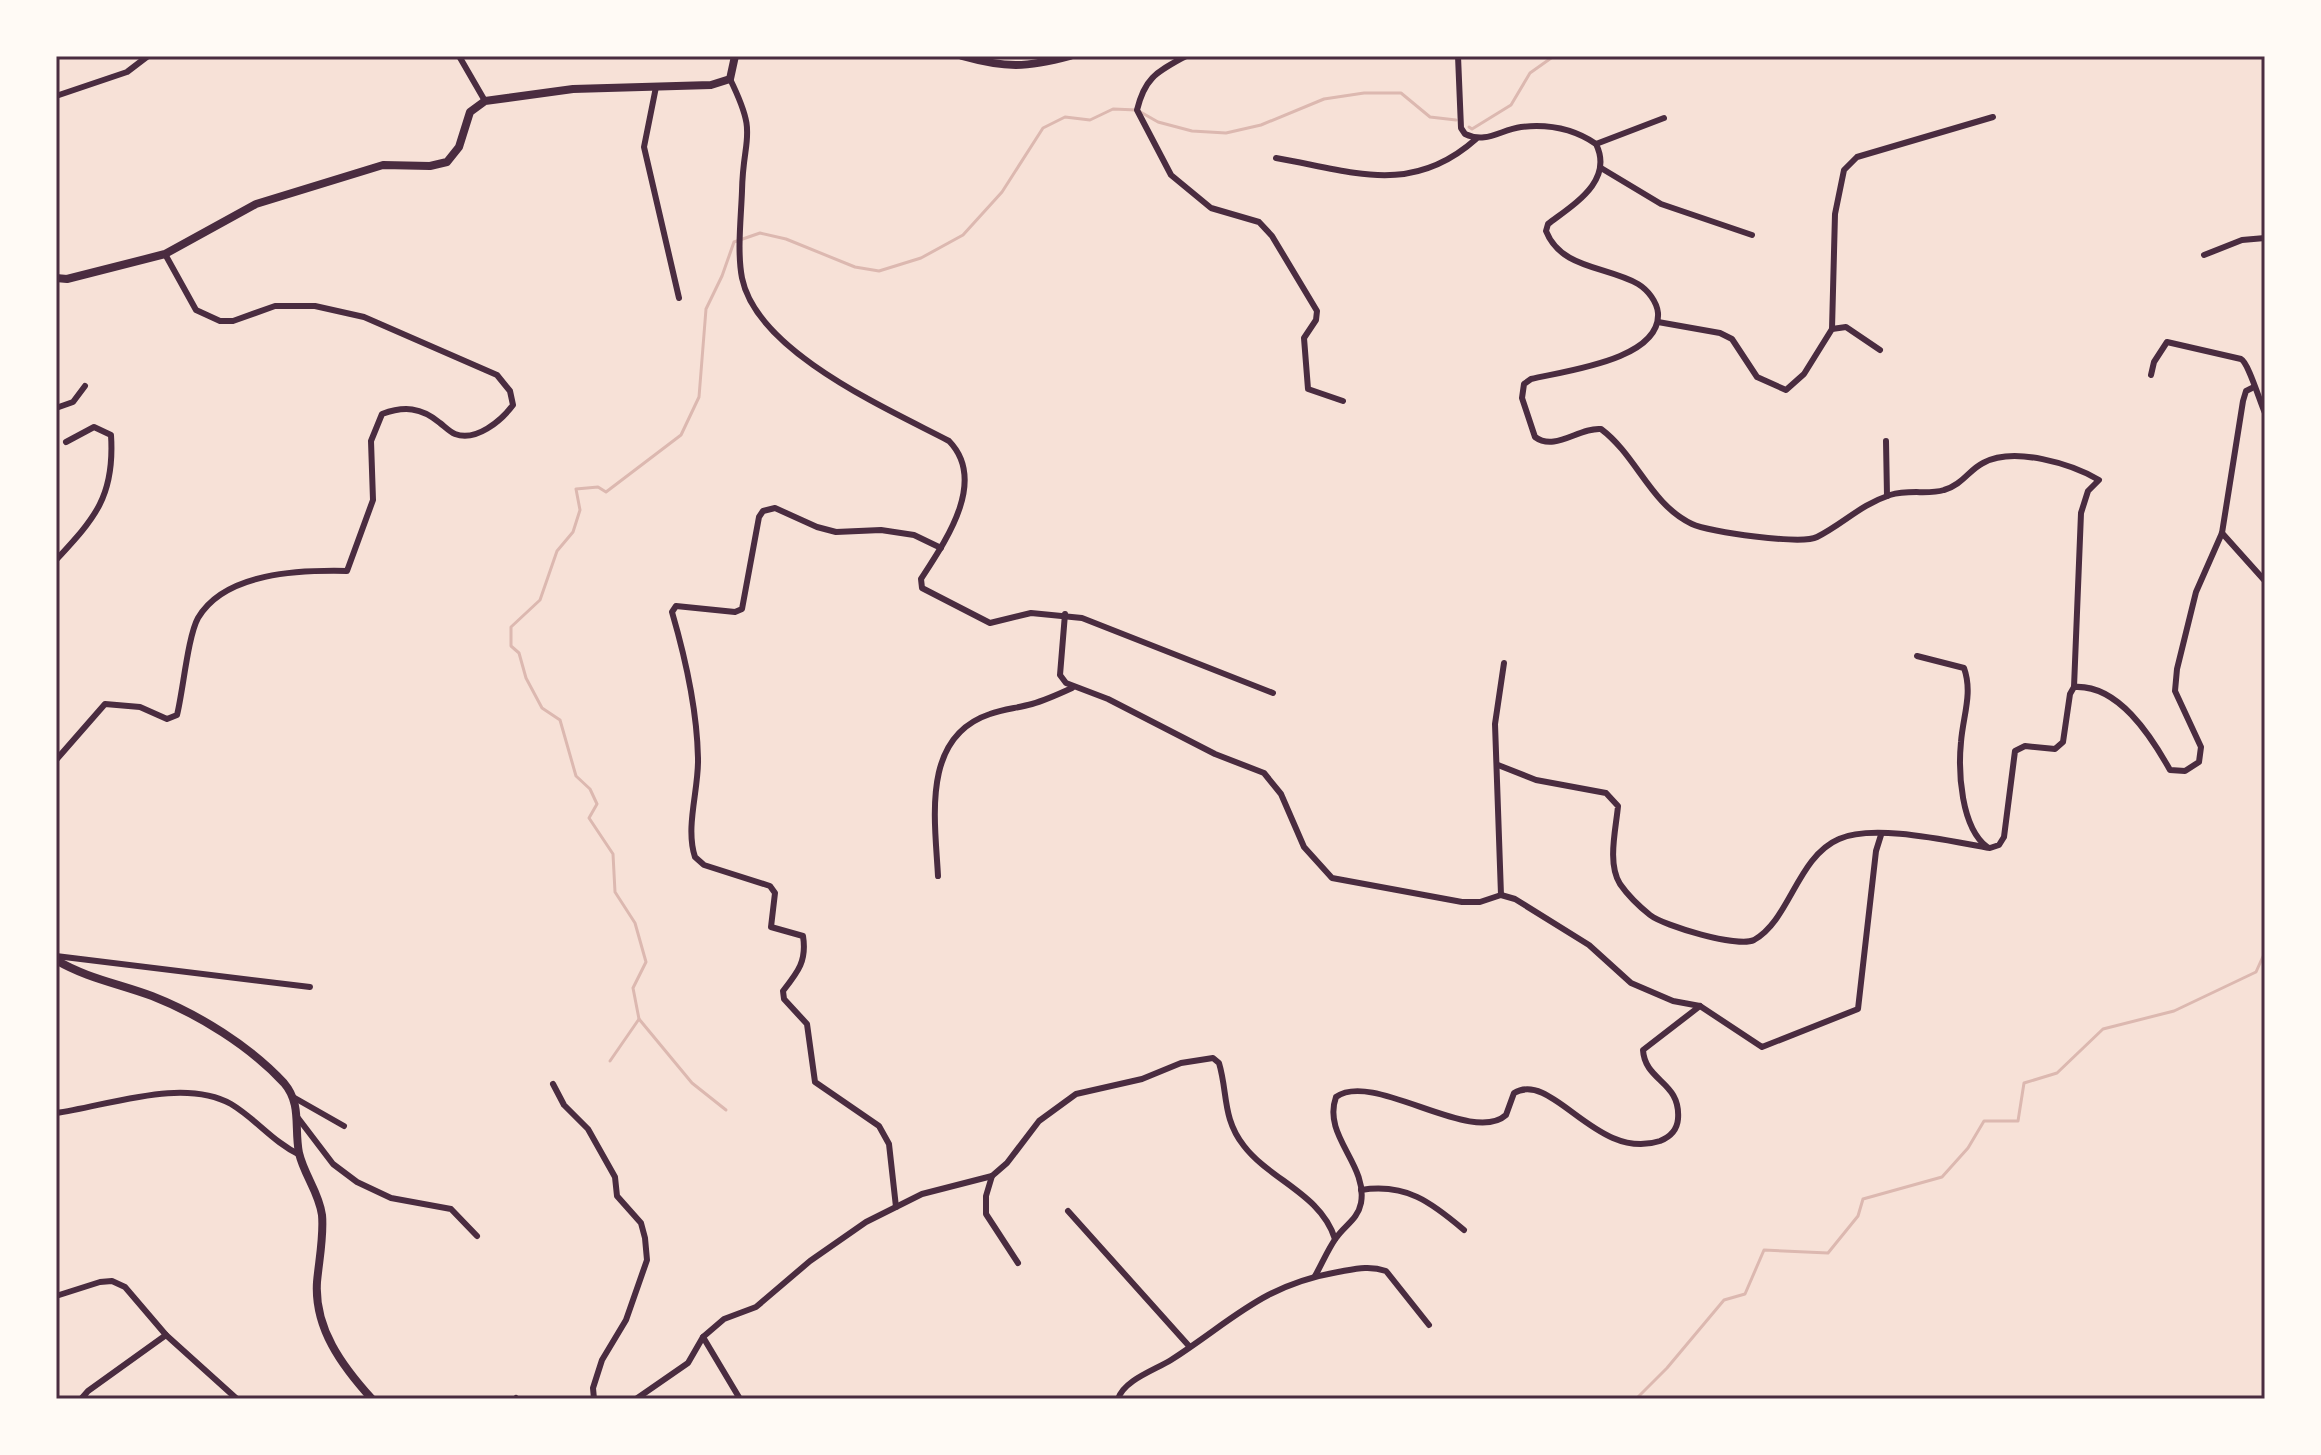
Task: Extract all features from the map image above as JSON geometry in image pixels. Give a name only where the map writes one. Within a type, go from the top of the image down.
[{"type":"main road","points":[[56,278],[67,279],[165,254],[256,204],[383,165],[430,166],[447,162],[459,147],[470,112],[485,101],[573,89],[711,85],[730,79],[735,56]]},
{"type":"main road","points":[[962,56],[996,65],[1027,67],[1070,56]]},
{"type":"main road","points":[[56,958],[76,972],[153,997],[197,1018],[261,1062],[293,1097],[298,1118],[300,1155],[317,1190],[322,1217],[317,1314],[329,1341],[372,1399]]},
{"type":"street","points":[[56,96],[127,72],[148,56]]},
{"type":"street","points":[[459,56],[485,101]]},
{"type":"street","points":[[1186,56],[1162,69],[1143,86],[1137,110],[1171,175],[1211,208],[1259,222],[1272,236],[1317,311],[1316,320],[1304,338],[1308,389],[1343,401]]},
{"type":"street","points":[[1458,56],[1461,128],[1476,139]]},
{"type":"street","points":[[730,79],[749,122],[742,188],[742,278],[751,299],[767,323],[802,358],[853,391],[949,441],[960,452],[965,484],[958,515],[921,579],[922,588],[990,623],[1031,613],[1065,614],[1102,624],[1273,693]]},
{"type":"street","points":[[656,87],[644,147],[679,298]]},
{"type":"street","points":[[1658,322],[1720,333],[1732,339],[1757,377],[1786,390],[1804,374],[1832,329],[1835,214],[1844,170],[1857,157],[1993,117]]},
{"type":"street","points":[[1596,144],[1664,118]]},
{"type":"street","points":[[1276,158],[1382,178],[1443,164],[1476,139],[1520,127],[1550,127],[1575,132],[1596,144],[1601,168],[1595,184],[1580,200],[1548,224],[1546,231],[1549,239],[1572,261],[1638,284],[1650,294],[1657,308],[1658,322],[1651,335],[1625,354],[1531,379],[1522,390],[1535,437],[1540,441],[1554,442],[1601,429],[1619,443],[1661,504],[1692,524],[1722,533],[1815,539],[1852,511],[1887,496],[1912,489],[1942,491],[1968,478],[1983,463],[2011,457],[2048,459],[2099,480],[2088,491],[2081,513],[2074,687],[2059,746],[2025,746],[2015,751],[2004,837],[1999,845],[1990,848],[1915,835],[1842,837],[1826,846],[1794,885],[1772,925],[1755,939],[1744,943],[1716,939],[1651,916],[1619,882],[1613,853],[1618,806],[1606,793],[1536,780],[1498,765]]},
{"type":"street","points":[[1601,168],[1661,204],[1752,235]]},
{"type":"street","points":[[2204,255],[2242,240],[2265,238]]},
{"type":"street","points":[[56,760],[105,704],[140,707],[167,719],[177,715],[199,617],[226,589],[310,570],[347,571],[373,500],[371,441],[382,414],[401,407],[422,410],[454,434],[472,436],[502,420],[513,405],[510,391],[497,375],[364,317],[315,306],[275,306],[233,321],[220,321],[196,310],[165,254]]},
{"type":"street","points":[[1832,329],[1846,327],[1880,350]]},
{"type":"street","points":[[2151,375],[2164,345],[2175,342],[2247,362],[2252,388],[2265,413]]},
{"type":"street","points":[[56,408],[73,402],[85,386]]},
{"type":"street","points":[[2074,687],[2094,688],[2138,718],[2170,770],[2185,771],[2199,762],[2201,747],[2175,691],[2177,669],[2196,592],[2222,533],[2243,401],[2246,391],[2252,388]]},
{"type":"street","points":[[56,560],[95,518],[113,467],[111,435],[94,427],[66,442]]},
{"type":"street","points":[[1886,441],[1887,496]]},
{"type":"street","points":[[896,1207],[886,1136],[879,1126],[815,1082],[807,1024],[784,999],[783,991],[800,970],[806,955],[803,936],[771,927],[775,893],[770,886],[704,865],[695,857],[692,829],[699,760],[695,708],[672,612],[676,606],[735,612],[742,609],[759,517],[763,511],[775,508],[796,521],[836,532],[881,530],[914,535],[941,548]]},
{"type":"street","points":[[2222,533],[2265,581]]},
{"type":"street","points":[[1065,614],[1060,675],[1072,688],[1108,699],[1215,754],[1264,773],[1281,794],[1304,847],[1332,878],[1462,902],[1480,902],[1501,895],[1515,899],[1589,945],[1631,983],[1673,1001],[1700,1006],[1762,1047],[1858,1009],[1876,851],[1881,835]]},
{"type":"street","points":[[1917,656],[1964,668],[1970,684],[1960,744],[1962,790],[1977,839],[1990,848]]},
{"type":"street","points":[[1501,895],[1495,724],[1504,663]]},
{"type":"street","points":[[938,876],[934,794],[939,769],[957,731],[990,714],[1033,704],[1072,688]]},
{"type":"street","points":[[56,958],[310,987]]},
{"type":"street","points":[[1315,1276],[1335,1239],[1358,1212],[1361,1190],[1338,1136],[1332,1108],[1336,1097],[1355,1088],[1428,1112],[1491,1121],[1506,1115],[1514,1093],[1525,1089],[1558,1100],[1612,1140],[1639,1144],[1663,1140],[1677,1127],[1678,1106],[1669,1087],[1650,1071],[1643,1050],[1700,1006]]},
{"type":"street","points":[[636,1399],[688,1363],[703,1337],[724,1319],[756,1307],[810,1261],[866,1222],[922,1194],[992,1176],[1007,1163],[1039,1121],[1063,1101],[1089,1090],[1142,1079],[1160,1069],[1199,1059],[1217,1060],[1223,1102],[1243,1145],[1306,1198],[1326,1221],[1335,1239]]},
{"type":"street","points":[[553,1084],[564,1105],[588,1129],[615,1177],[617,1196],[641,1223],[645,1238],[647,1260],[626,1320],[602,1360],[593,1388],[594,1399]]},
{"type":"street","points":[[56,1113],[102,1107],[151,1094],[198,1094],[230,1104],[278,1144],[300,1155]]},
{"type":"street","points":[[293,1097],[344,1126]]},
{"type":"street","points":[[298,1118],[325,1156],[357,1182],[391,1198],[451,1209],[477,1236]]},
{"type":"street","points":[[992,1176],[986,1196],[986,1214],[1018,1263]]},
{"type":"street","points":[[1361,1190],[1384,1186],[1404,1190],[1429,1201],[1464,1230]]},
{"type":"street","points":[[1068,1211],[1189,1346]]},
{"type":"street","points":[[1118,1399],[1119,1393],[1143,1375],[1274,1290],[1315,1276],[1362,1268],[1386,1271],[1429,1325]]},
{"type":"street","points":[[56,1296],[112,1281],[125,1287],[166,1335],[237,1399]]},
{"type":"street","points":[[81,1399],[166,1335]]},
{"type":"street","points":[[703,1337],[740,1399]]},
{"type":"waterway","points":[[1469,127],[1472,129],[1511,105],[1530,73],[1554,56]]},
{"type":"waterway","points":[[610,1061],[639,1019],[633,988],[646,962],[635,923],[615,892],[613,854],[589,818],[597,804],[590,789],[576,776],[560,720],[542,708],[526,678],[519,653],[511,646],[511,627],[540,600],[557,551],[573,532],[580,510],[576,489],[598,487],[606,492],[681,435],[699,397],[706,309],[734,242],[760,233],[786,239],[855,267],[879,271],[921,258],[963,235],[1002,192],[1043,128],[1065,117],[1090,120],[1113,109],[1137,110],[1158,122],[1192,131],[1226,133],[1261,125],[1324,99],[1364,93],[1401,93],[1430,117],[1456,120]]},
{"type":"waterway","points":[[1636,1399],[1667,1368],[1724,1300],[1745,1294],[1764,1250],[1828,1253],[1858,1216],[1863,1199],[1942,1177],[1968,1148],[1984,1121],[2018,1121],[2024,1083],[2057,1073],[2103,1029],[2174,1011],[2256,972],[2265,952]]},
{"type":"waterway","points":[[639,1019],[692,1083],[726,1110]]}]
